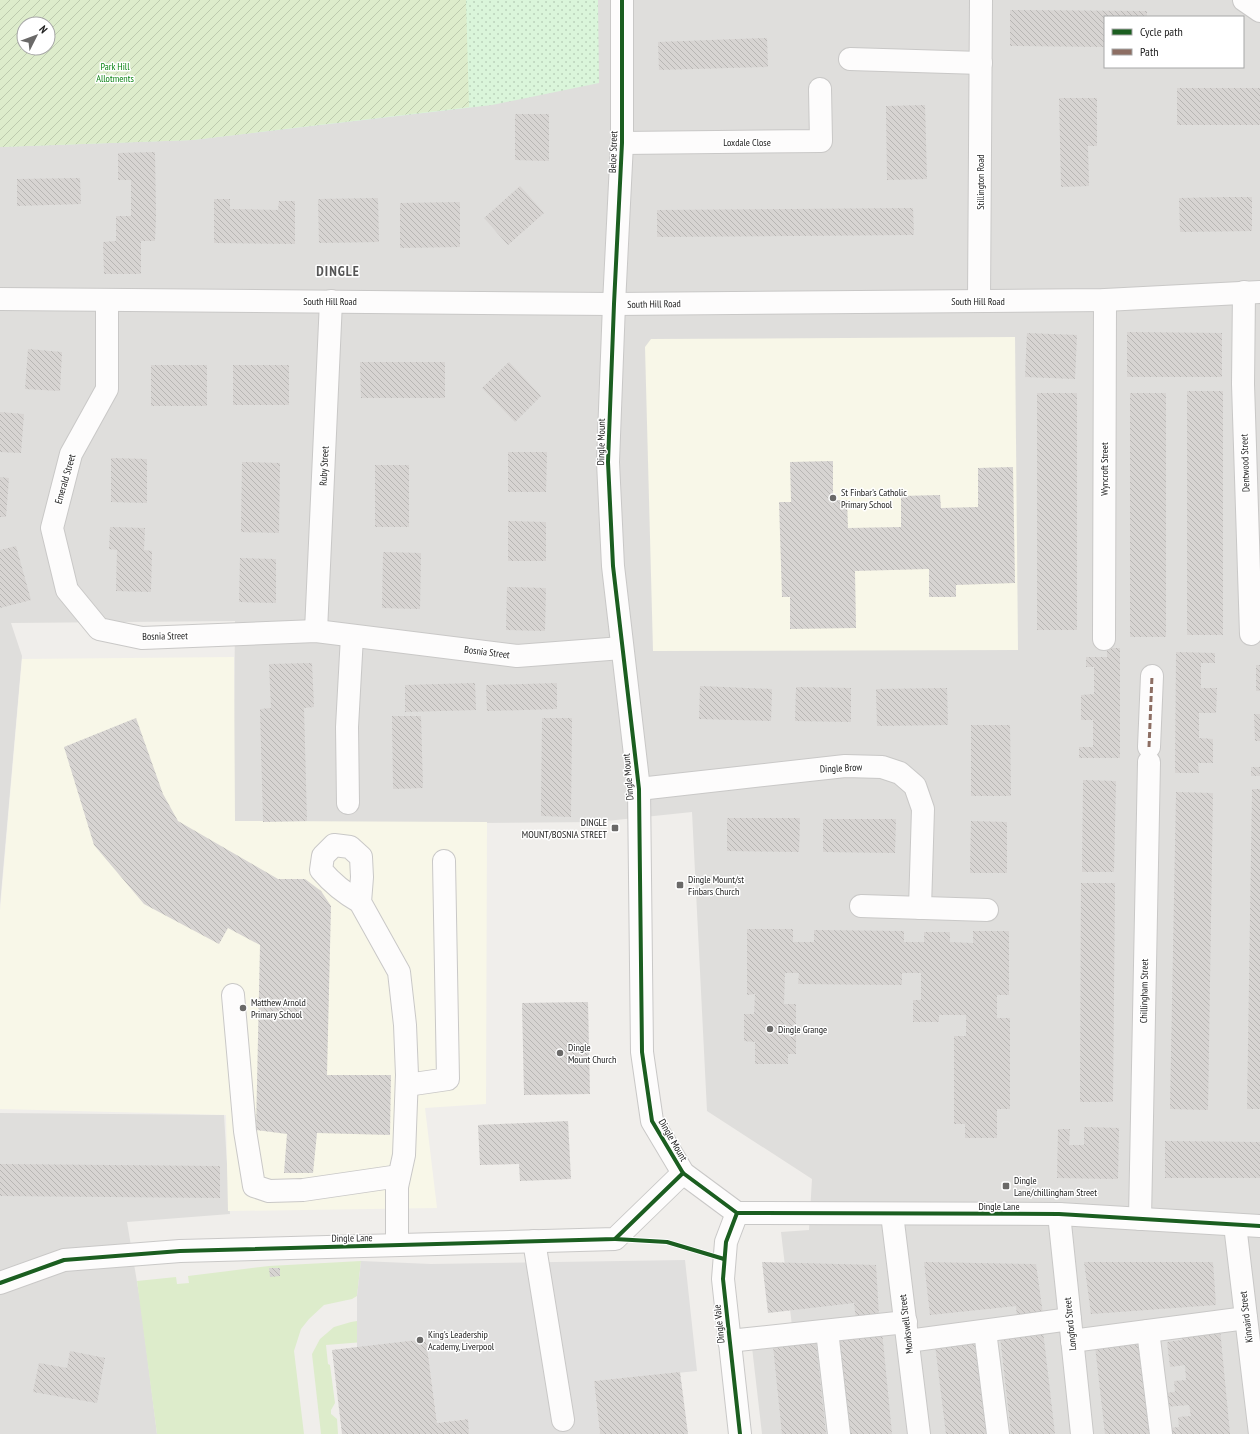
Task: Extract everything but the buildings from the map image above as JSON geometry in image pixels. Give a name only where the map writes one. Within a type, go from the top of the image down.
[{"type":"street","name":"Beloe Street","points":[[614,304],[622,143],[622,0]]},
{"type":"street","name":"Stillington Road","points":[[979,301],[981,0]]},
{"type":"street","points":[[1244,0],[1260,11]]},
{"type":"street","points":[[850,59],[981,63]]},
{"type":"street","name":"Loxdale Close","points":[[622,143],[821,141],[820,89]]},
{"type":"street","name":"South Hill Road","points":[[0,299],[614,304],[1105,300],[1252,292]]},
{"type":"street","name":"Dentwood Street","points":[[1251,634],[1243,384],[1252,292]]},
{"type":"street","name":"Emerald Street","points":[[99,629],[67,590],[52,528],[71,454],[107,389],[107,300]]},
{"type":"street","name":"Wyncroft Street","points":[[1104,638],[1105,300]]},
{"type":"street","name":"Ruby Street","points":[[316,631],[332,301]]},
{"type":"street","name":"Dingle Mount","points":[[614,304],[608,462],[613,566],[639,789],[642,1052],[652,1120],[683,1173],[737,1213]]},
{"type":"street","name":"Bosnia Street","points":[[99,629],[142,638],[316,631],[517,656],[622,648]]},
{"type":"street","points":[[348,803],[346,727],[352,636]]},
{"type":"street","name":"Chillingham Street","points":[[1140,1219],[1149,754],[1152,676]]},
{"type":"street","name":"Dingle Brow","points":[[639,789],[845,766],[882,767],[900,773],[915,786],[923,809],[920,908]]},
{"type":"street","points":[[407,1085],[448,1080],[444,861]]},
{"type":"street","points":[[360,902],[398,972],[405,1025],[407,1085],[404,1155],[397,1187],[397,1245]]},
{"type":"street","points":[[861,906],[987,910]]},
{"type":"street","points":[[233,995],[245,1131],[254,1186],[269,1191],[303,1190],[399,1176]]},
{"type":"street","name":"Dingle Lane","points":[[0,1283],[64,1260],[180,1251],[615,1239],[683,1173]]},
{"type":"street","name":"Dingle Lane","points":[[737,1213],[1059,1214],[1260,1226]]},
{"type":"street","name":"Dingle Vale","points":[[737,1213],[726,1242],[722,1279],[740,1434]]},
{"type":"street","name":"Monkswell Street","points":[[892,1214],[919,1434]]},
{"type":"street","name":"Longford Street","points":[[1059,1214],[1082,1434]]},
{"type":"street","name":"Kinnaird Street","points":[[1235,1225],[1260,1434]]},
{"type":"street","points":[[534,1242],[563,1420]]},
{"type":"street","points":[[1072,1341],[1246,1318]]},
{"type":"street","points":[[729,1341],[827,1332],[985,1330],[1070,1319]]},
{"type":"street","points":[[985,1330],[998,1434]]},
{"type":"street","points":[[1148,1331],[1161,1434]]},
{"type":"street","points":[[827,1332],[839,1434]]},
{"type":"shaded area","points":[[0,0],[1260,0],[1260,1434],[762,1434],[750,1330],[792,1326],[781,1232],[809,1230],[812,1179],[707,1111],[692,812],[597,822],[233,825],[235,621],[11,623],[22,656],[0,905]]},
{"type":"shaded area","name":"St Finbar's Catholic Primary School","points":[[1015,337],[1018,650],[653,651],[645,347],[651,339]]},
{"type":"shaded area","name":"Matthew Arnold Primary School","points":[[234,657],[235,821],[487,822],[486,1104],[425,1108],[437,1208],[228,1211],[226,1115],[0,1109],[0,911],[22,659]]},
{"type":"shaded area","points":[[0,1113],[224,1115],[230,1214],[127,1222],[141,1306],[157,1434],[0,1434]]},
{"type":"shaded area","points":[[685,1260],[697,1371],[594,1381],[600,1434],[469,1434],[467,1419],[437,1423],[426,1339],[357,1348],[357,1296],[361,1261],[431,1264]]},
{"type":"green space","name":"Park Hill Allotments","points":[[0,0],[598,0],[599,83],[492,105],[192,140],[0,147]]},
{"type":"green space","name":"Park Hill Allotments","points":[[0,0],[466,0],[469,107],[192,140],[0,147]]},
{"type":"green space","points":[[361,1261],[357,1296],[352,1299],[324,1305],[301,1329],[294,1351],[304,1434],[157,1434],[137,1281],[176,1277],[177,1284],[189,1283],[188,1276],[269,1266]]},
{"type":"green space","points":[[363,1320],[401,1339],[326,1345],[335,1403],[331,1410],[331,1414],[337,1419],[338,1434],[321,1434],[312,1354],[320,1339],[334,1327]]},
{"type":"marked path","points":[[1149,747],[1152,676]]},
{"type":"cycle path","points":[[622,0],[622,143],[608,462],[613,566],[639,789],[642,1052],[652,1121],[683,1173],[737,1213]]},
{"type":"cycle path","points":[[0,1283],[64,1260],[180,1251],[615,1239],[683,1173]]},
{"type":"cycle path","points":[[737,1213],[1059,1214],[1260,1226]]},
{"type":"cycle path","points":[[737,1213],[726,1242],[723,1279],[740,1434]]},
{"type":"cycle path","points":[[615,1239],[667,1242],[724,1259]]},
{"type":"place","name":"St Finbar's Catholic Primary School","points":[[833,498]]},
{"type":"place","name":"DINGLE MOUNT/BOSNIA STREET","points":[[615,828]]},
{"type":"place","name":"Dingle Mount/st Finbars Church","points":[[680,885]]},
{"type":"place","name":"Matthew Arnold Primary School","points":[[243,1008]]},
{"type":"place","name":"Dingle Grange","points":[[770,1029]]},
{"type":"place","name":"Dingle Mount Church","points":[[560,1053]]},
{"type":"place","name":"Dingle Lane/chillingham Street","points":[[1006,1186]]},
{"type":"place","name":"King's Leadership Academy, Liverpool","points":[[420,1340]]},
{"type":"district","name":"DINGLE","points":[[338,271]]}]
